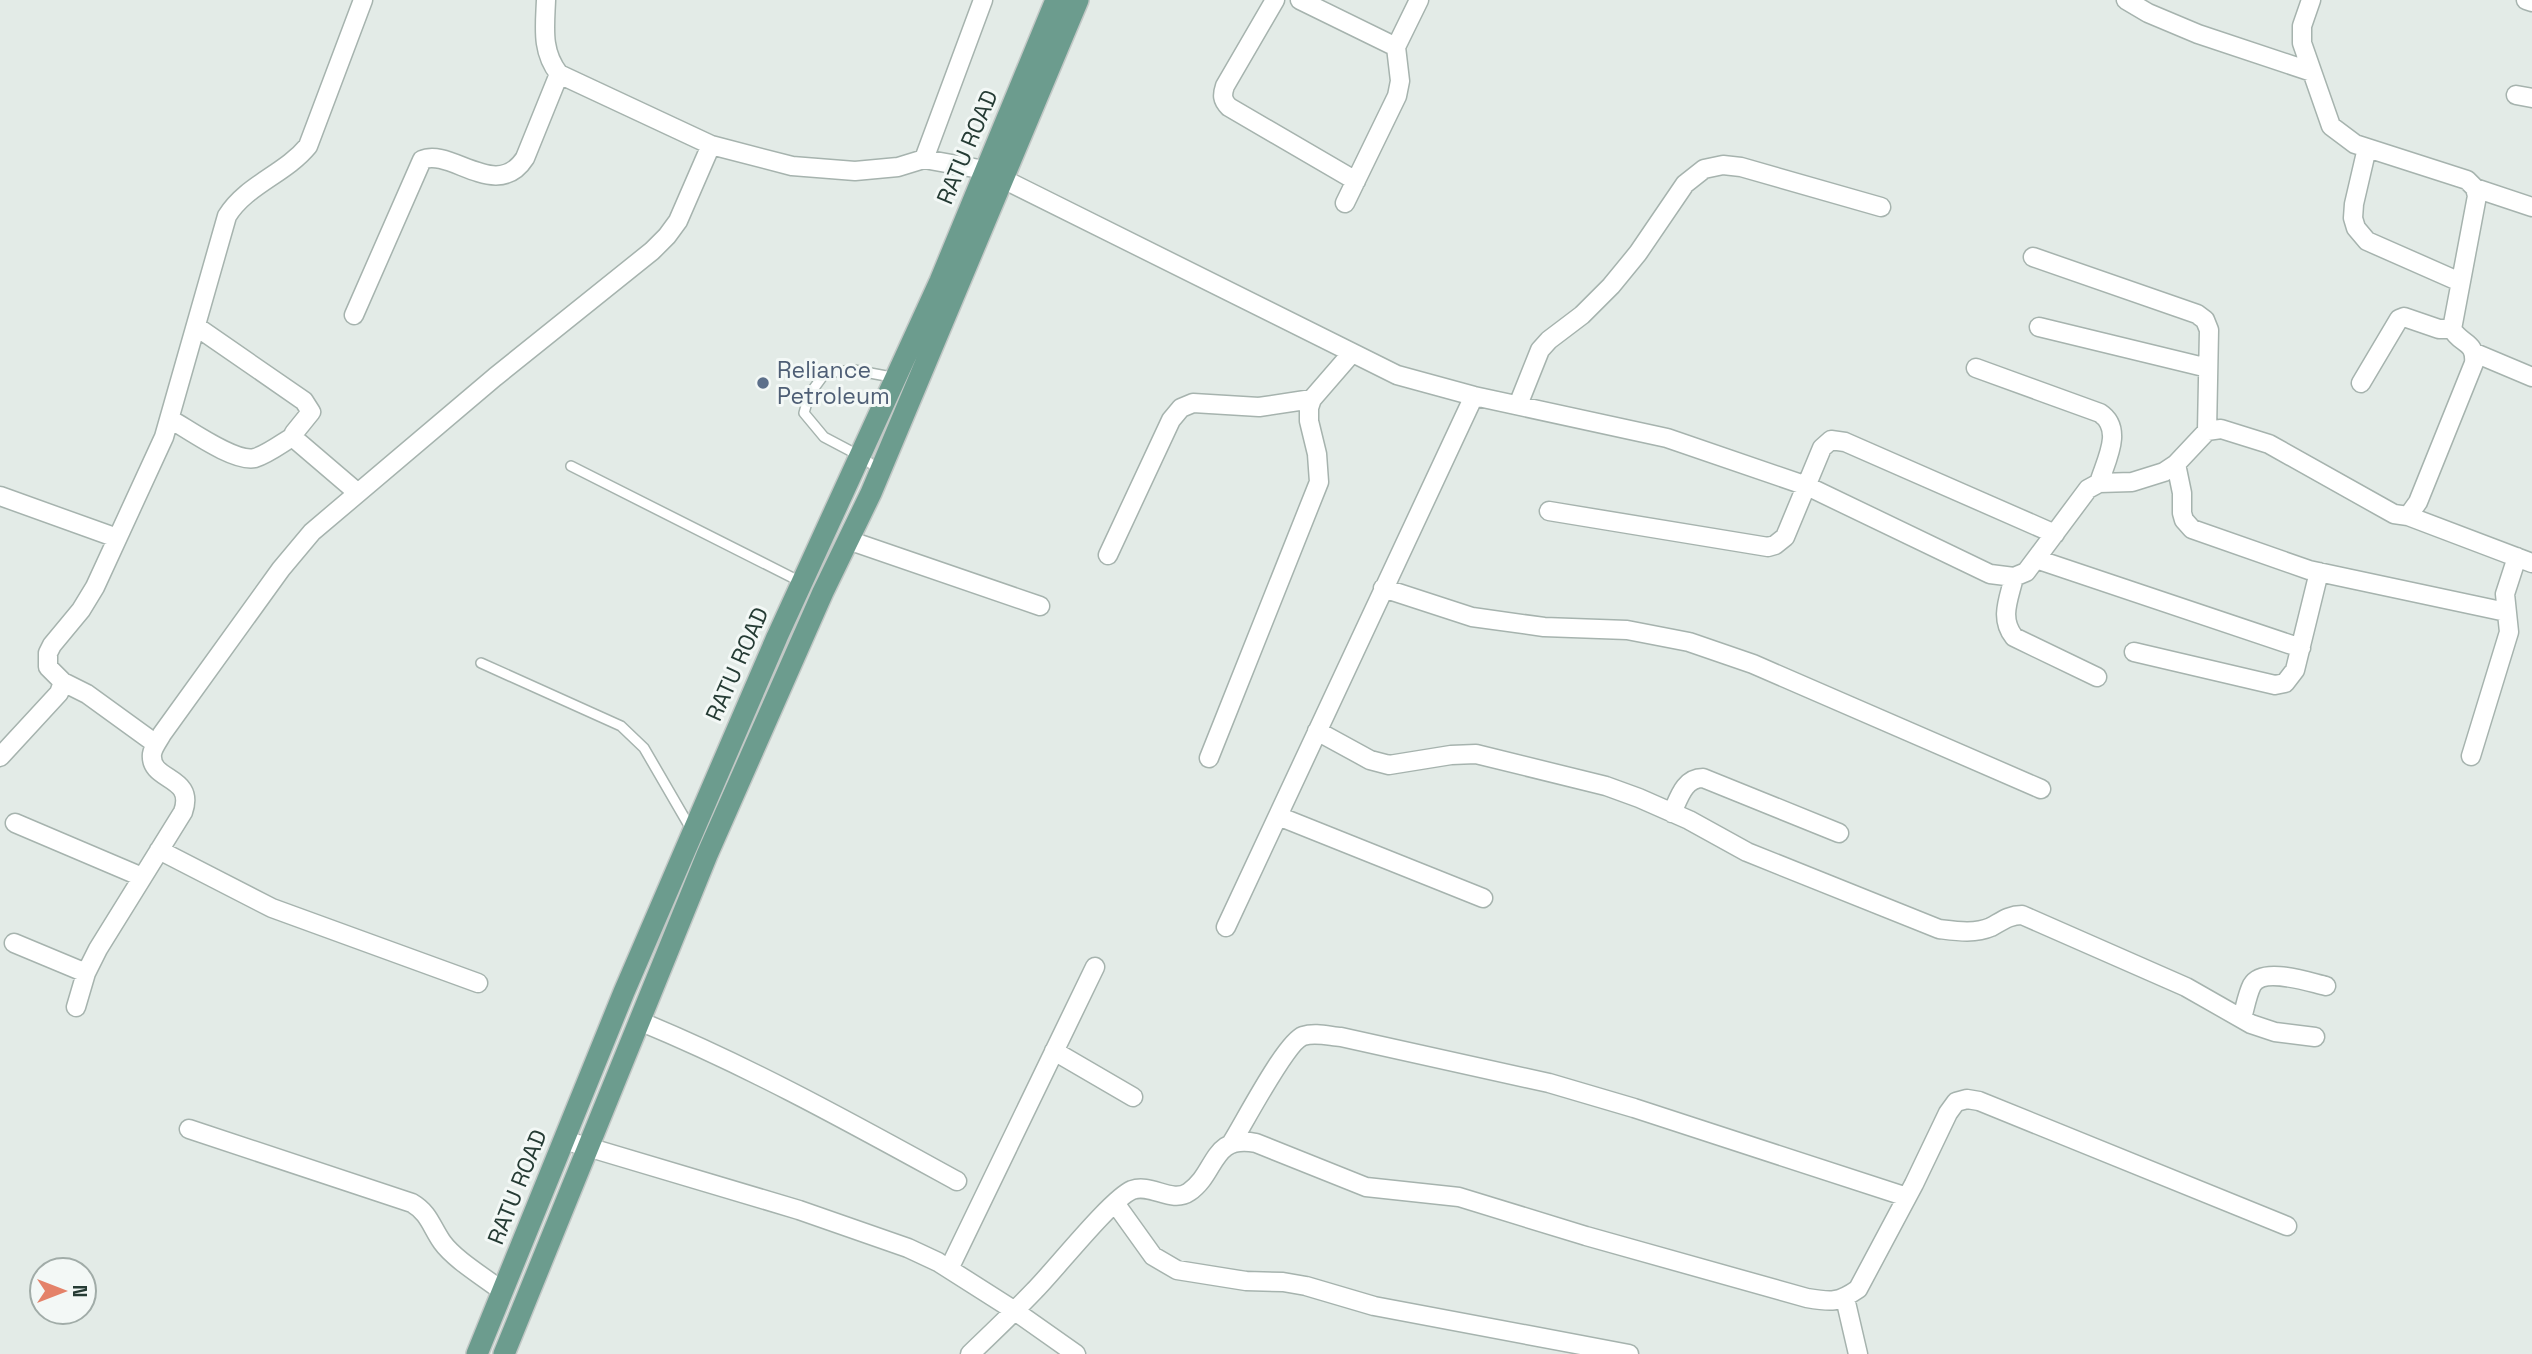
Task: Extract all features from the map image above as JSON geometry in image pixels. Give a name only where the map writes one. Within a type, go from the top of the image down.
[{"type":"main road","name":"RATU ROAD","points":[[504,1354],[707,855],[917,385],[1056,0]]},
{"type":"main road","name":"RATU ROAD","points":[[477,1354],[693,832],[802,582],[940,281],[995,175],[1078,0]]},
{"type":"street","points":[[156,744],[88,694],[63,682],[48,667],[48,653],[89,598],[164,438],[227,216],[241,198],[298,158],[308,146],[363,0]]},
{"type":"street","points":[[546,0],[544,37],[547,56],[559,74],[711,145],[792,166],[819,169],[855,172],[898,167],[924,159],[995,175],[1397,375],[1474,396],[1667,438],[1807,486],[1990,574],[2014,577],[2026,572],[2088,489],[2099,483],[2132,482],[2164,472],[2176,464],[2207,430],[2209,330],[2205,320],[2197,314],[2033,257]]},
{"type":"street","points":[[924,159],[983,0]]},
{"type":"street","points":[[1275,0],[1225,86],[1222,95],[1224,102],[1356,181]]},
{"type":"street","points":[[1300,0],[1396,47]]},
{"type":"street","points":[[1345,202],[1397,96],[1400,81],[1396,47],[1419,0]]},
{"type":"street","points":[[2126,0],[2198,34],[2312,72]]},
{"type":"street","points":[[2311,0],[2302,26],[2301,43],[2331,126],[2348,140],[2367,148],[2467,180],[2475,188],[2532,207]]},
{"type":"street","points":[[2526,0],[2532,2]]},
{"type":"street","points":[[354,315],[422,160],[433,159],[501,176],[509,174],[525,158],[559,74]]},
{"type":"street","points":[[76,1007],[86,973],[183,812],[186,802],[183,789],[156,768],[152,758],[156,744],[281,569],[312,531],[495,377],[652,251],[678,221],[711,145]]},
{"type":"street","points":[[2367,148],[2354,204],[2353,218],[2356,228],[2367,242],[2460,282]]},
{"type":"street","points":[[1518,405],[1540,350],[1582,315],[1611,286],[1638,253],[1685,184],[1704,169],[1723,165],[1741,167],[1881,207]]},
{"type":"street","points":[[2408,516],[2418,502],[2474,363],[2475,353],[2471,346],[2455,335],[2452,329],[2477,204],[2475,188]]},
{"type":"street","points":[[2361,383],[2399,319],[2404,317],[2439,329],[2452,329]]},
{"type":"street","points":[[170,419],[243,458],[258,457],[294,436],[310,416],[309,407],[304,401],[197,327]]},
{"type":"street","points":[[2039,327],[2208,368]]},
{"type":"street","points":[[2475,353],[2532,377]]},
{"type":"street","points":[[1209,758],[1319,482],[1317,454],[1308,421],[1312,399],[1351,354]]},
{"type":"street","points":[[1976,368],[2100,413],[2108,419],[2112,438],[2099,483]]},
{"type":"street","points":[[1226,927],[1474,396]]},
{"type":"street","points":[[1108,555],[1171,420],[1181,408],[1193,403],[1259,407],[1312,399]]},
{"type":"street","points":[[2207,430],[2221,429],[2270,444],[2394,514],[2408,516],[2524,560],[2505,594],[2509,632],[2471,756]]},
{"type":"street","points":[[294,436],[358,493]]},
{"type":"street","points":[[1549,511],[1768,547],[1785,537],[1822,448],[1827,442],[1845,442],[2056,534]]},
{"type":"street","points":[[2176,464],[2182,493],[2183,520],[2192,528],[2319,572],[2506,612]]},
{"type":"street","points":[[0,496],[117,538]]},
{"type":"street","points":[[848,540],[1040,606]]},
{"type":"street","points":[[2036,559],[2301,648]]},
{"type":"street","points":[[2134,652],[2275,685],[2285,683],[2291,677],[2301,648],[2319,572]]},
{"type":"street","points":[[2014,577],[2005,618],[2014,637],[2097,677]]},
{"type":"street","points":[[1383,588],[1472,617],[1544,627],[1627,629],[1689,642],[1753,664],[2041,789]]},
{"type":"street","points":[[0,757],[48,707],[59,693],[63,682]]},
{"type":"street","points":[[1317,731],[1370,760],[1389,765],[1451,755],[1476,754],[1605,786],[1672,813],[1747,852],[1940,929],[1973,931],[1989,928],[2014,915],[2033,918],[2186,987],[2251,1024],[2275,1032],[2315,1037]]},
{"type":"street","points":[[1672,813],[1690,780],[1703,778],[1839,832]]},
{"type":"street","points":[[1278,816],[1483,898]]},
{"type":"street","points":[[15,822],[142,877]]},
{"type":"street","points":[[159,850],[284,913],[478,983]]},
{"type":"street","points":[[14,943],[86,973]]},
{"type":"street","points":[[949,1269],[1095,967]]},
{"type":"street","points":[[2242,1018],[2252,985],[2258,978],[2274,975],[2326,986]]},
{"type":"street","points":[[639,1021],[677,1036],[817,1105],[957,1181]]},
{"type":"street","points":[[970,1354],[1015,1311],[1115,1203],[1132,1190],[1145,1189],[1175,1196],[1185,1195],[1194,1189],[1221,1150],[1232,1142],[1287,1050],[1300,1037],[1315,1034],[1341,1037],[1549,1083],[1634,1108],[1907,1198]]},
{"type":"street","points":[[1054,1051],[1133,1097]]},
{"type":"street","points":[[1232,1142],[1244,1140],[1256,1143],[1366,1187],[1459,1197],[1586,1236],[1807,1298],[1832,1302],[1845,1298],[1858,1289],[1907,1198],[1948,1113],[1956,1102],[1967,1099],[1979,1101],[2287,1226]]},
{"type":"street","points":[[189,1129],[412,1203],[423,1209],[442,1242],[452,1252],[502,1291]]},
{"type":"street","points":[[564,1140],[799,1210],[908,1248],[949,1269],[1076,1354]]},
{"type":"street","points":[[1115,1203],[1153,1256],[1177,1270],[1246,1281],[1295,1284],[1374,1306],[1629,1354]]},
{"type":"street","points":[[1845,1298],[1858,1354]]},
{"type":"lane","points":[[880,470],[860,456],[824,438],[804,413],[809,395],[825,373],[854,370],[917,385]]},
{"type":"lane","points":[[571,466],[802,582]]},
{"type":"lane","points":[[481,663],[621,726],[643,748],[693,832]]},
{"type":"place","name":"Reliance Petroleum","points":[[763,383]]}]
